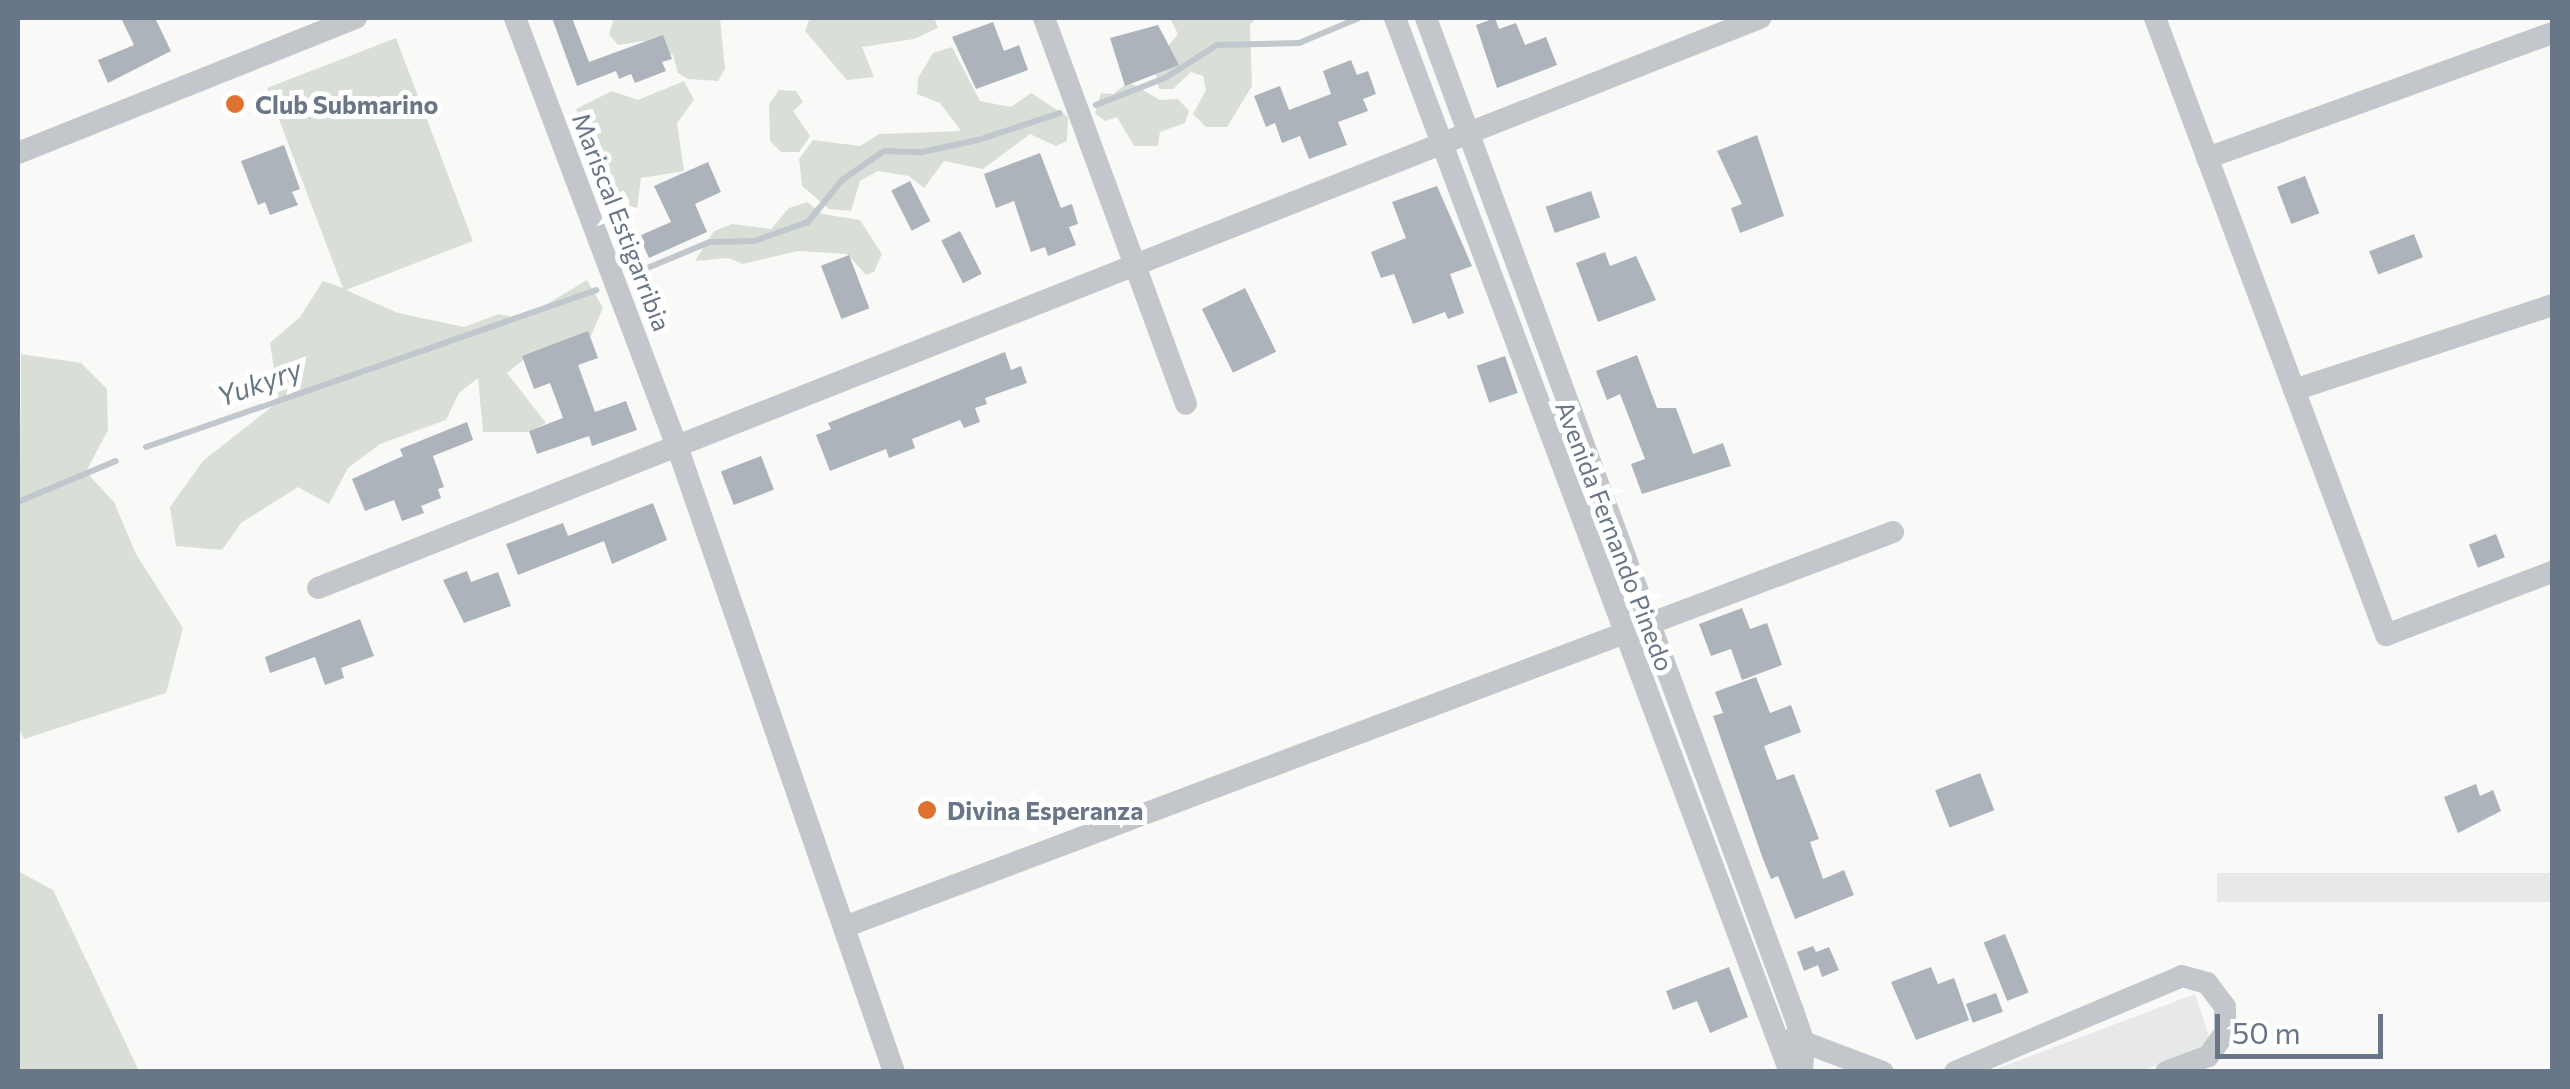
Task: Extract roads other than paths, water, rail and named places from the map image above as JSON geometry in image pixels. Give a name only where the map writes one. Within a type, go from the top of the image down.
[{"type":"street","points":[[18,151],[356,18]]},
{"type":"street","name":"Mariscal Estigarribia","points":[[515,18],[677,446],[894,1072]]},
{"type":"street","points":[[1044,18],[1186,404]]},
{"type":"street","name":"Avenida Fernando Pinedo","points":[[1395,18],[1620,630],[1790,1072]]},
{"type":"street","name":"Avenida Fernando Pinedo","points":[[1426,18],[1804,1043],[1802,1072]]},
{"type":"street","points":[[318,588],[1760,18]]},
{"type":"street","points":[[2155,18],[2386,635],[2552,572]]},
{"type":"street","points":[[2207,158],[2552,33]]},
{"type":"street","points":[[2294,390],[2552,305]]},
{"type":"street","points":[[844,926],[1620,630],[1894,532]]},
{"type":"street","points":[[1955,1072],[2182,976],[2206,983],[2225,1007],[2224,1033],[2208,1056],[2166,1072]]},
{"type":"street","points":[[1774,1028],[1883,1072]]},
{"type":"waterway","points":[[1096,105],[1165,78],[1217,45],[1299,43],[1359,18]]},
{"type":"waterway","points":[[633,274],[710,242],[754,241],[808,222],[842,180],[884,151],[922,152],[978,140],[1060,113]]},
{"type":"waterway","name":"Yukyry","points":[[146,447],[596,290]]},
{"type":"waterway","name":"Yukyry","points":[[18,502],[116,461]]},
{"type":"place","name":"Club Submarino","points":[[235,104]]},
{"type":"place","name":"Divina Esperanza","points":[[927,810]]}]
